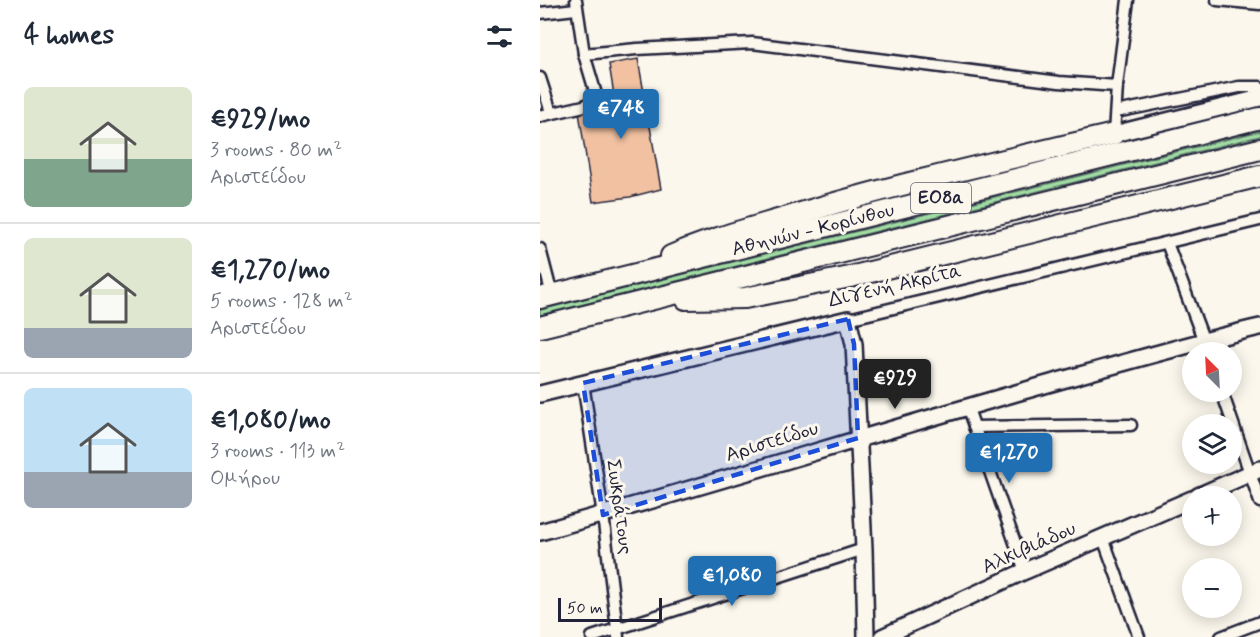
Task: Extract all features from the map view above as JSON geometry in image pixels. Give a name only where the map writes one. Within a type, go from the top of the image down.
[{"type":"highway","name":"Αθηνών - Κορίνθου","points":[[546,297],[1260,118]]},
{"type":"highway","points":[[622,278],[699,243],[824,206],[885,189],[1114,134]]},
{"type":"highway","name":"Αθηνών - Κορίνθου","points":[[540,327],[1260,149]]},
{"type":"highway","points":[[650,300],[745,298],[850,277],[1260,176]]},
{"type":"street","points":[[1128,0],[1117,86],[1114,134],[1260,98]]},
{"type":"street","points":[[1217,0],[1260,4]]},
{"type":"street","points":[[540,13],[576,4],[584,54],[595,91],[593,101],[584,106],[540,116]]},
{"type":"street","points":[[584,54],[752,43],[1024,78],[1117,86]]},
{"type":"street","points":[[540,78],[551,112]]},
{"type":"street","points":[[1116,112],[1239,87],[1260,87]]},
{"type":"street","name":"Διγενή Ακρίτα","points":[[540,394],[1260,220]]},
{"type":"street","points":[[1167,243],[1204,342]]},
{"type":"street","points":[[540,249],[546,297]]},
{"type":"street","points":[[848,319],[854,344],[866,637]]},
{"type":"street","name":"Αριστείδου","points":[[1217,342],[1260,327]]},
{"type":"street","name":"Αριστείδου","points":[[540,532],[967,406],[1182,352]]},
{"type":"street","name":"Σωκράτους","points":[[583,383],[603,515],[617,633]]},
{"type":"street","points":[[1226,402],[1255,472],[1260,502]]},
{"type":"street","points":[[967,406],[1025,571]]},
{"type":"street","points":[[974,427],[1131,424]]},
{"type":"street","points":[[1222,486],[1255,472]]},
{"type":"street","name":"Αλκιβιάδου","points":[[882,637],[1025,571],[1182,503]]},
{"type":"street","points":[[1103,538],[1139,637]]},
{"type":"street","points":[[592,637],[617,633],[864,549]]},
{"type":"street","points":[[1221,637],[1260,622]]},
{"type":"highlighted area","points":[[848,319],[854,344],[858,438],[603,515],[583,383]]},
{"type":"green space","points":[[1260,131],[1260,136],[540,315],[540,310]]},
{"type":"building","points":[[638,59],[661,189],[630,197],[593,202],[579,112],[615,101],[609,64]]}]
